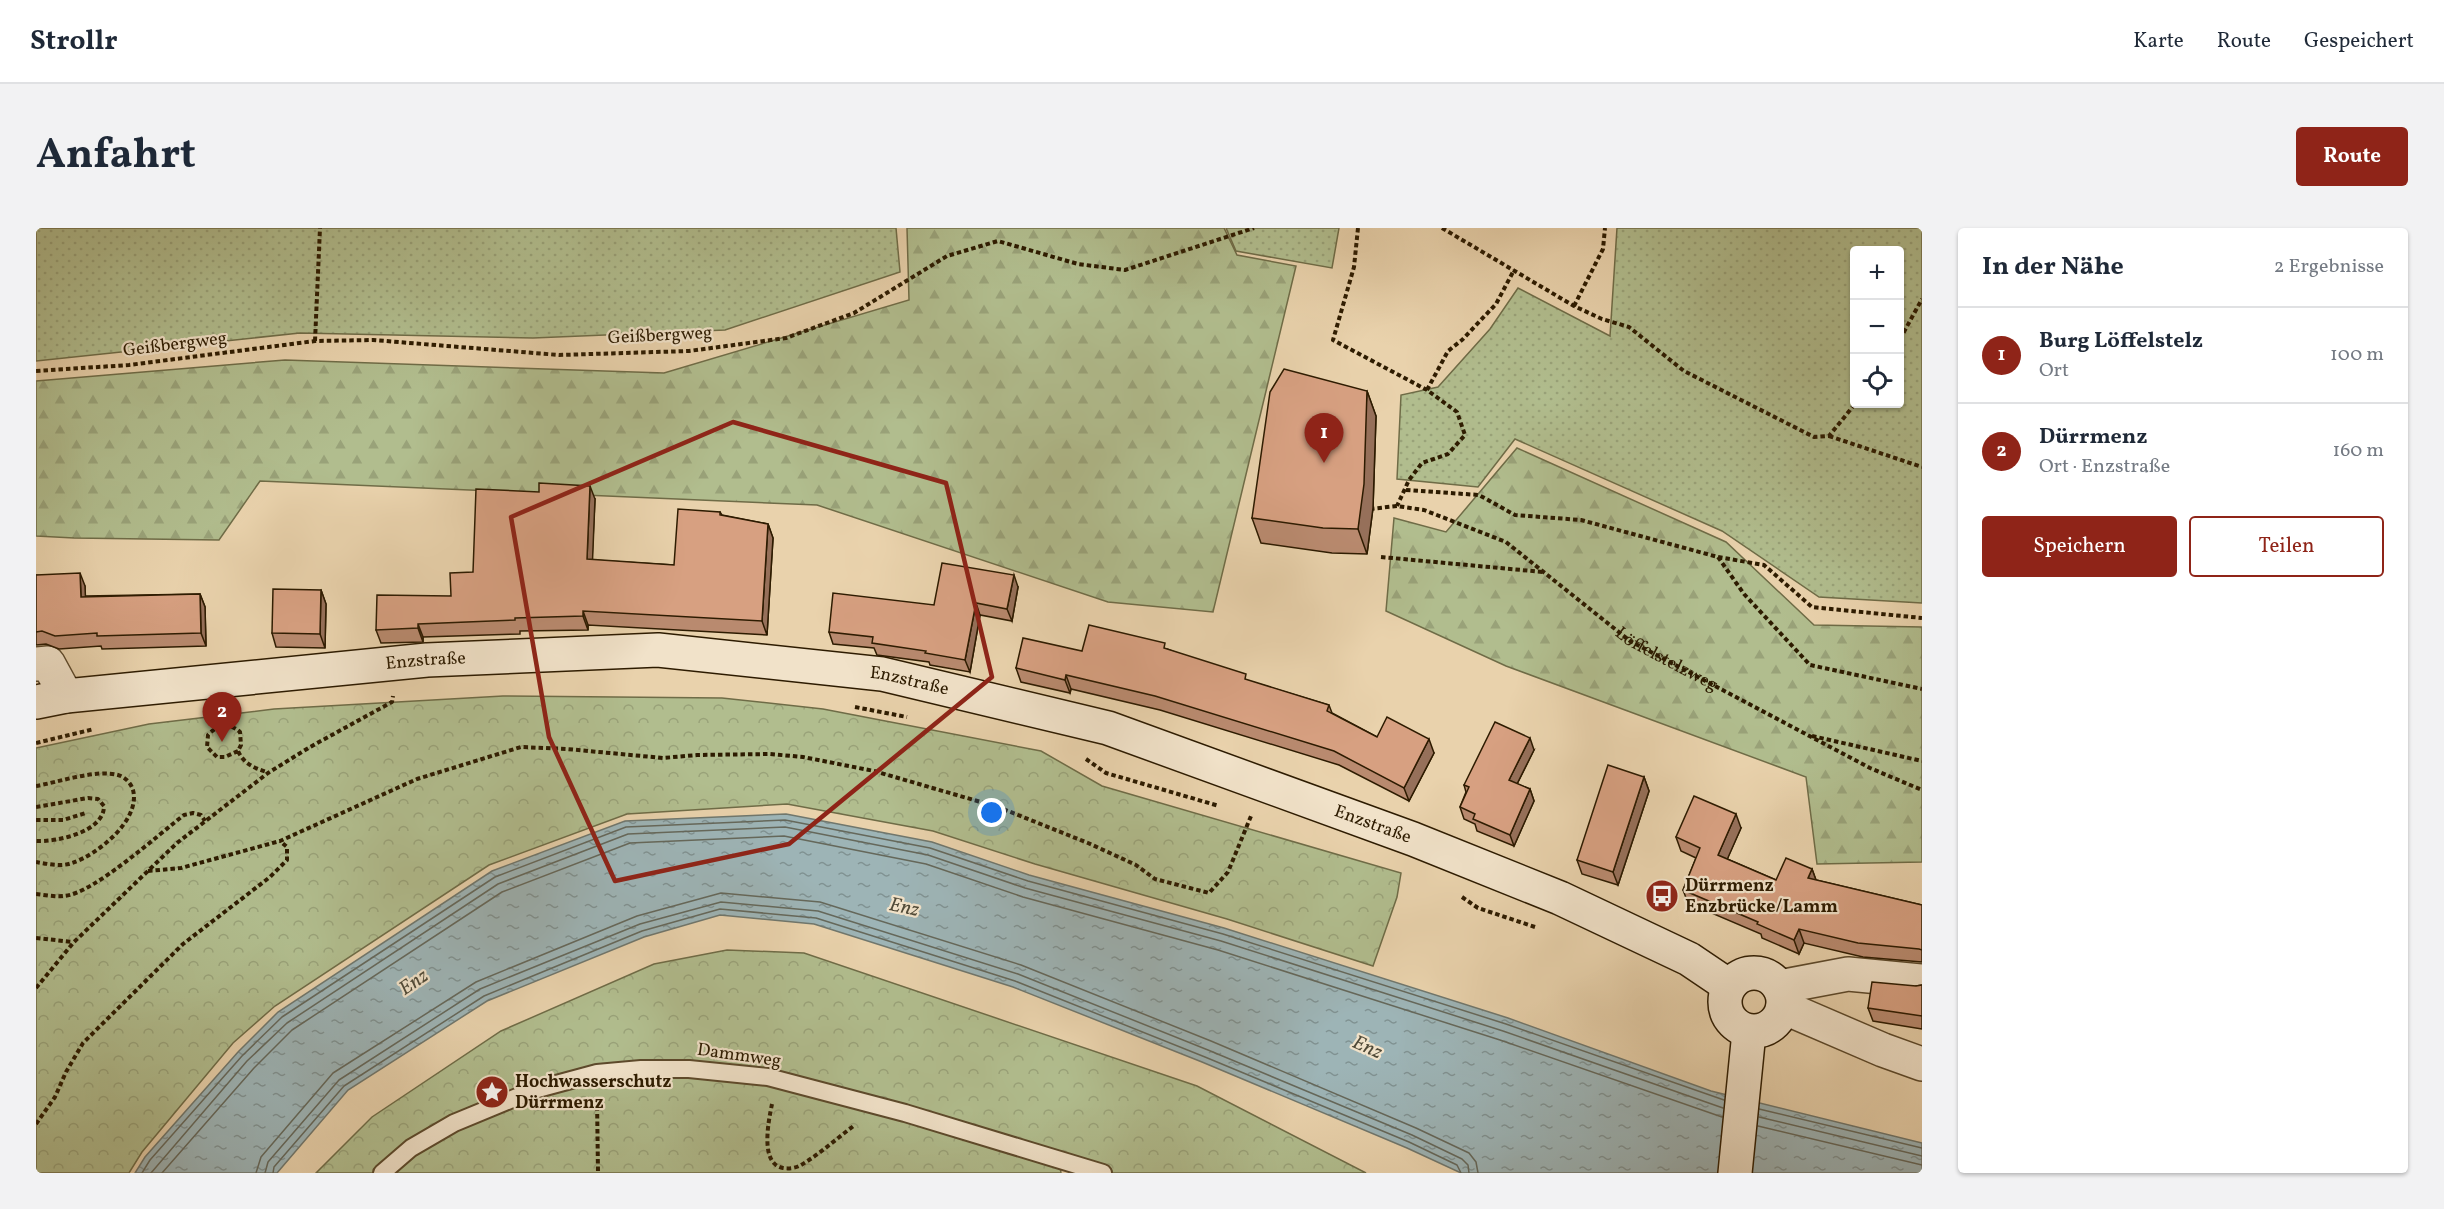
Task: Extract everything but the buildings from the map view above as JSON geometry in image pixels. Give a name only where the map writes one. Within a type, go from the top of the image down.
[{"type":"main road","name":"Enzstraße","points":[[51,699],[427,660],[658,650],[882,674],[1108,728],[1402,836],[1560,898],[1689,959],[1729,986]]},
{"type":"main road","points":[[36,664],[48,663],[51,699]]},
{"type":"main road","points":[[1748,1046],[1740,1029],[1726,1014],[1724,1005],[1729,986],[1744,974],[1754,973],[1773,980],[1781,997],[1883,1050],[1922,1064]]},
{"type":"main road","points":[[1781,997],[1848,974],[1922,981]]},
{"type":"main road","points":[[1735,1173],[1748,1046],[1759,1031],[1774,1023],[1781,997]]},
{"type":"lane","name":"Dammweg","points":[[382,1173],[411,1148],[454,1123],[534,1090],[597,1074],[641,1069],[689,1069],[776,1079],[874,1105],[1103,1173]]},
{"type":"path","points":[[315,341],[320,228]]},
{"type":"path","name":"Geißbergweg","points":[[36,371],[129,365],[315,341],[373,340],[559,355],[689,351],[786,338],[854,313],[947,256],[998,241],[1078,264],[1125,270],[1254,228]]},
{"type":"path","points":[[1358,228],[1354,267],[1333,340],[1427,390],[1457,412],[1465,435],[1448,454],[1422,463],[1410,480],[1397,506]]},
{"type":"path","points":[[1443,228],[1574,306],[1602,319],[1629,327],[1684,371],[1814,437],[1829,436],[1922,467]]},
{"type":"path","points":[[1574,306],[1603,249],[1605,228]]},
{"type":"path","points":[[1427,390],[1448,351],[1462,340],[1496,304],[1514,270]]},
{"type":"path","points":[[1904,330],[1922,299]]},
{"type":"path","points":[[1829,436],[1852,408]]},
{"type":"path","points":[[1406,490],[1479,495],[1515,515],[1581,520],[1718,557],[1764,565],[1812,607],[1922,618]]},
{"type":"path","name":"Löffelstelzweg","points":[[1365,509],[1397,506],[1424,510],[1506,542],[1630,641],[1870,768],[1922,790]]},
{"type":"path","points":[[1381,557],[1544,572]]},
{"type":"path","points":[[1718,557],[1744,594],[1810,666],[1922,689]]},
{"type":"path","points":[[36,988],[74,942],[177,843],[268,773],[392,702],[393,693]]},
{"type":"path","points":[[850,706],[919,719]]},
{"type":"path","points":[[227,725],[236,729],[240,732],[241,746],[238,751],[225,757],[217,757],[207,747],[208,735],[219,726],[227,725]]},
{"type":"path","points":[[36,743],[105,726]]},
{"type":"path","points":[[1807,735],[1922,761]]},
{"type":"path","points":[[148,872],[181,868],[280,841],[417,779],[521,747],[663,758],[770,754],[803,757],[873,771],[998,807],[1136,865],[1155,879],[1209,893],[1228,872],[1251,816]]},
{"type":"path","points":[[238,751],[247,764],[268,773]]},
{"type":"path","points":[[1076,755],[1093,763],[1106,773],[1229,809]]},
{"type":"path","points":[[36,786],[102,773],[118,775],[127,780],[134,792],[132,806],[123,827],[90,854],[65,865],[36,862]]},
{"type":"path","points":[[36,807],[88,798],[98,799],[104,806],[104,812],[98,820],[78,833],[63,839],[36,841]]},
{"type":"path","points":[[36,820],[63,820],[86,813]]},
{"type":"path","points":[[36,894],[65,897],[83,890],[184,815],[193,813],[201,815],[205,821]]},
{"type":"path","points":[[1240,813],[1262,819]]},
{"type":"path","points":[[36,1124],[55,1097],[83,1042],[183,945],[270,877],[287,860],[287,847],[280,841]]},
{"type":"path","points":[[1459,895],[1478,908],[1545,930]]},
{"type":"path","points":[[36,938],[74,942]]},
{"type":"path","points":[[597,1074],[598,1173]]},
{"type":"path","points":[[776,1079],[767,1146],[772,1161],[777,1167],[799,1166],[858,1123],[874,1105]]},
{"type":"highlighted area","points":[[733,422],[946,483],[992,677],[789,844],[615,881],[549,737],[511,517]]},
{"type":"green space","points":[[36,228],[896,228],[900,272],[725,330],[533,338],[300,333],[36,361]]},
{"type":"green space","points":[[907,228],[1224,228],[1237,255],[1296,266],[1213,612],[1108,602],[817,505],[260,481],[219,540],[36,536],[36,381],[285,360],[664,373],[909,300]]},
{"type":"green space","points":[[1226,228],[1339,228],[1332,268],[1236,251]]},
{"type":"green space","points":[[1617,228],[1922,228],[1922,603],[1819,597],[1722,531],[1515,439],[1478,487],[1397,479],[1401,395],[1438,387],[1490,329],[1518,288],[1610,336]]},
{"type":"green space","points":[[1517,448],[1726,542],[1814,625],[1922,627],[1922,862],[1817,864],[1806,777],[1506,666],[1386,611],[1394,518],[1446,532]]},
{"type":"green space","points":[[503,696],[722,698],[823,709],[1041,751],[1102,786],[1401,873],[1397,897],[1373,966],[1227,919],[1035,864],[933,831],[787,804],[627,814],[489,865],[275,1006],[233,1043],[142,1152],[129,1173],[36,1173],[36,748],[149,724],[274,709]]},
{"type":"green space","points":[[727,950],[804,953],[1197,1086],[1366,1173],[1083,1173],[1060,1166],[1061,1173],[316,1173],[372,1117],[501,1031],[654,964]]},
{"type":"water","name":"Enz","points":[[786,814],[932,842],[1029,875],[1224,928],[1508,1018],[1711,1091],[1922,1143],[1922,1173],[1461,1173],[1202,1062],[1013,987],[814,924],[720,915],[644,937],[487,1001],[348,1090],[277,1173],[135,1173],[145,1157],[238,1052],[278,1012],[492,871],[625,821]]},
{"type":"place","name":"Burg Löffelstelz","points":[[1324,463]]},
{"type":"place","name":"Dürrmenz","points":[[222,742]]},
{"type":"place","name":"Dürrmenz Enzbrücke/Lamm","points":[[1662,896]]},
{"type":"place","name":"Hochwasserschutz Dürrmenz","points":[[492,1092]]}]
